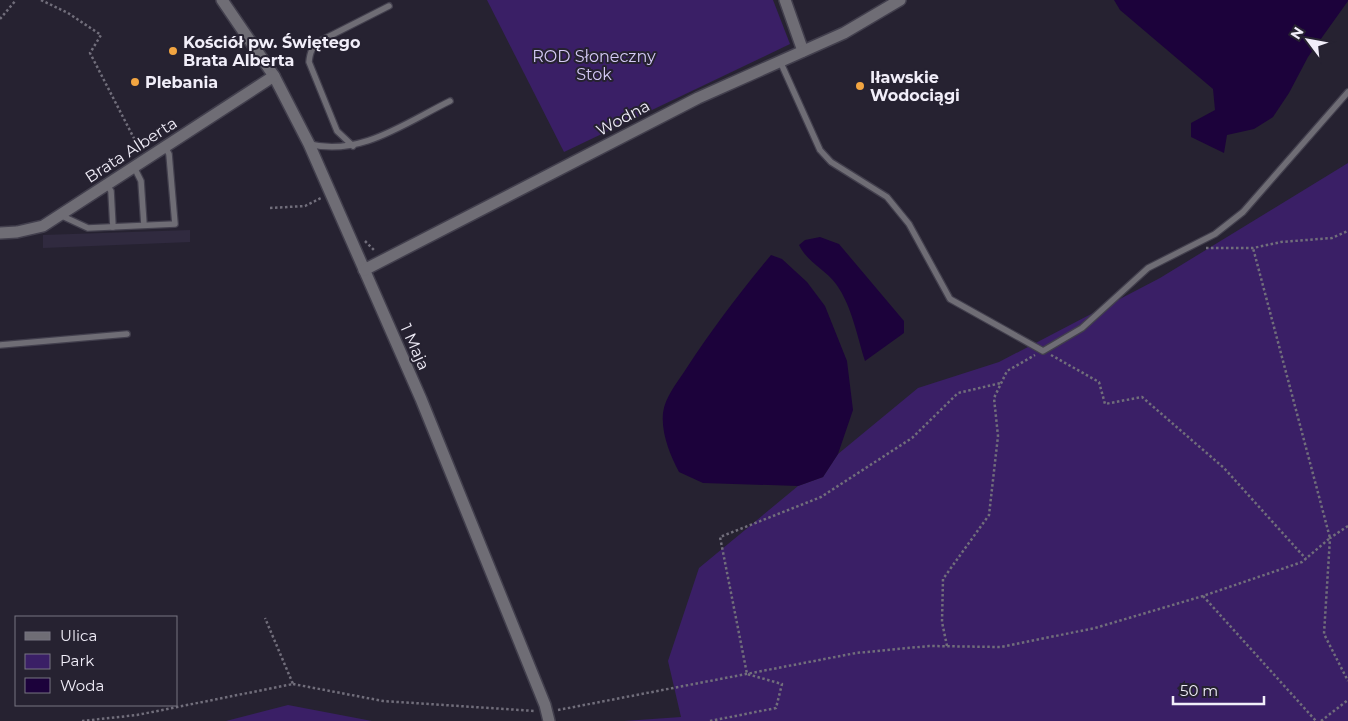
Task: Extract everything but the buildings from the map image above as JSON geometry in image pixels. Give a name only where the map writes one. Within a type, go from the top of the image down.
[{"type":"street","name":"1 Maja","points":[[222,0],[274,76],[309,144],[421,400],[548,716]]},
{"type":"street","points":[[785,0],[803,51]]},
{"type":"street","name":"Wodna","points":[[364,270],[698,98],[844,32],[900,0]]},
{"type":"street","name":"Brata Alberta","points":[[0,233],[17,232],[43,226],[274,76]]},
{"type":"lane","points":[[353,146],[337,131],[309,62],[310,54],[313,47],[320,41],[389,6]]},
{"type":"lane","points":[[780,61],[820,150],[831,162],[887,197],[909,224],[950,299],[1042,351],[1082,328],[1148,268],[1216,234],[1243,212],[1348,92]]},
{"type":"lane","points":[[309,144],[324,148],[353,146],[366,142],[450,100]]},
{"type":"lane","points":[[60,215],[88,228],[175,224],[169,154],[165,147]]},
{"type":"lane","points":[[134,167],[141,181],[144,225]]},
{"type":"lane","points":[[107,185],[112,191],[113,227]]},
{"type":"lane","points":[[0,345],[127,334]]},
{"type":"path","points":[[0,19],[16,0]]},
{"type":"path","points":[[42,0],[68,13],[102,35],[90,53],[145,160]]},
{"type":"path","points":[[270,208],[305,206],[330,193]]},
{"type":"path","points":[[1187,249],[1253,248],[1280,242],[1332,238],[1348,231]]},
{"type":"path","points":[[362,238],[375,251],[380,262]]},
{"type":"path","points":[[1253,248],[1330,538],[1324,634],[1348,681]]},
{"type":"path","points":[[947,646],[942,622],[943,579],[989,515],[998,436],[994,398],[1007,371],[1042,351],[1099,382],[1104,404],[1142,398],[1224,468],[1306,559]]},
{"type":"path","points":[[747,674],[720,537],[821,497],[912,438],[958,393],[1001,383]]},
{"type":"path","points":[[82,721],[137,715],[293,684],[383,701],[548,716],[856,653],[947,646],[1001,647],[1095,628],[1203,596],[1302,562],[1330,538],[1348,526]]},
{"type":"path","points":[[1203,596],[1316,721]]},
{"type":"path","points":[[265,618],[293,684]]},
{"type":"path","points":[[710,721],[776,708],[782,684],[747,674]]},
{"type":"path","points":[[1321,721],[1348,700]]},
{"type":"shaded area","points":[[190,230],[190,242],[43,248],[43,235]]},
{"type":"green space","name":"ROD Słoneczny Stok","points":[[487,0],[773,0],[790,44],[564,152]]},
{"type":"green space","points":[[1348,163],[1348,721],[624,721],[681,717],[668,661],[699,568],[798,486],[823,477],[838,454],[918,388],[999,362],[1160,278]]},
{"type":"green space","points":[[288,705],[372,721],[226,721]]},
{"type":"water","points":[[1114,0],[1348,1],[1308,57],[1289,93],[1273,117],[1254,129],[1227,135],[1224,153],[1191,137],[1191,123],[1215,110],[1213,89],[1120,10]]},
{"type":"water","points":[[820,237],[839,244],[904,321],[904,333],[865,361],[854,321],[842,293],[832,279],[802,251],[799,245],[805,240]]},
{"type":"water","points":[[771,255],[782,259],[807,282],[825,306],[847,361],[853,410],[838,454],[823,477],[798,486],[703,483],[679,472],[669,451],[663,428],[664,407],[672,390],[706,340]]},
{"type":"place","name":"Kościół pw. Świętego Brata Alberta","points":[[173,51]]},
{"type":"place","name":"Plebania","points":[[135,82]]},
{"type":"place","name":"Iławskie Wodociągi","points":[[860,86]]}]
